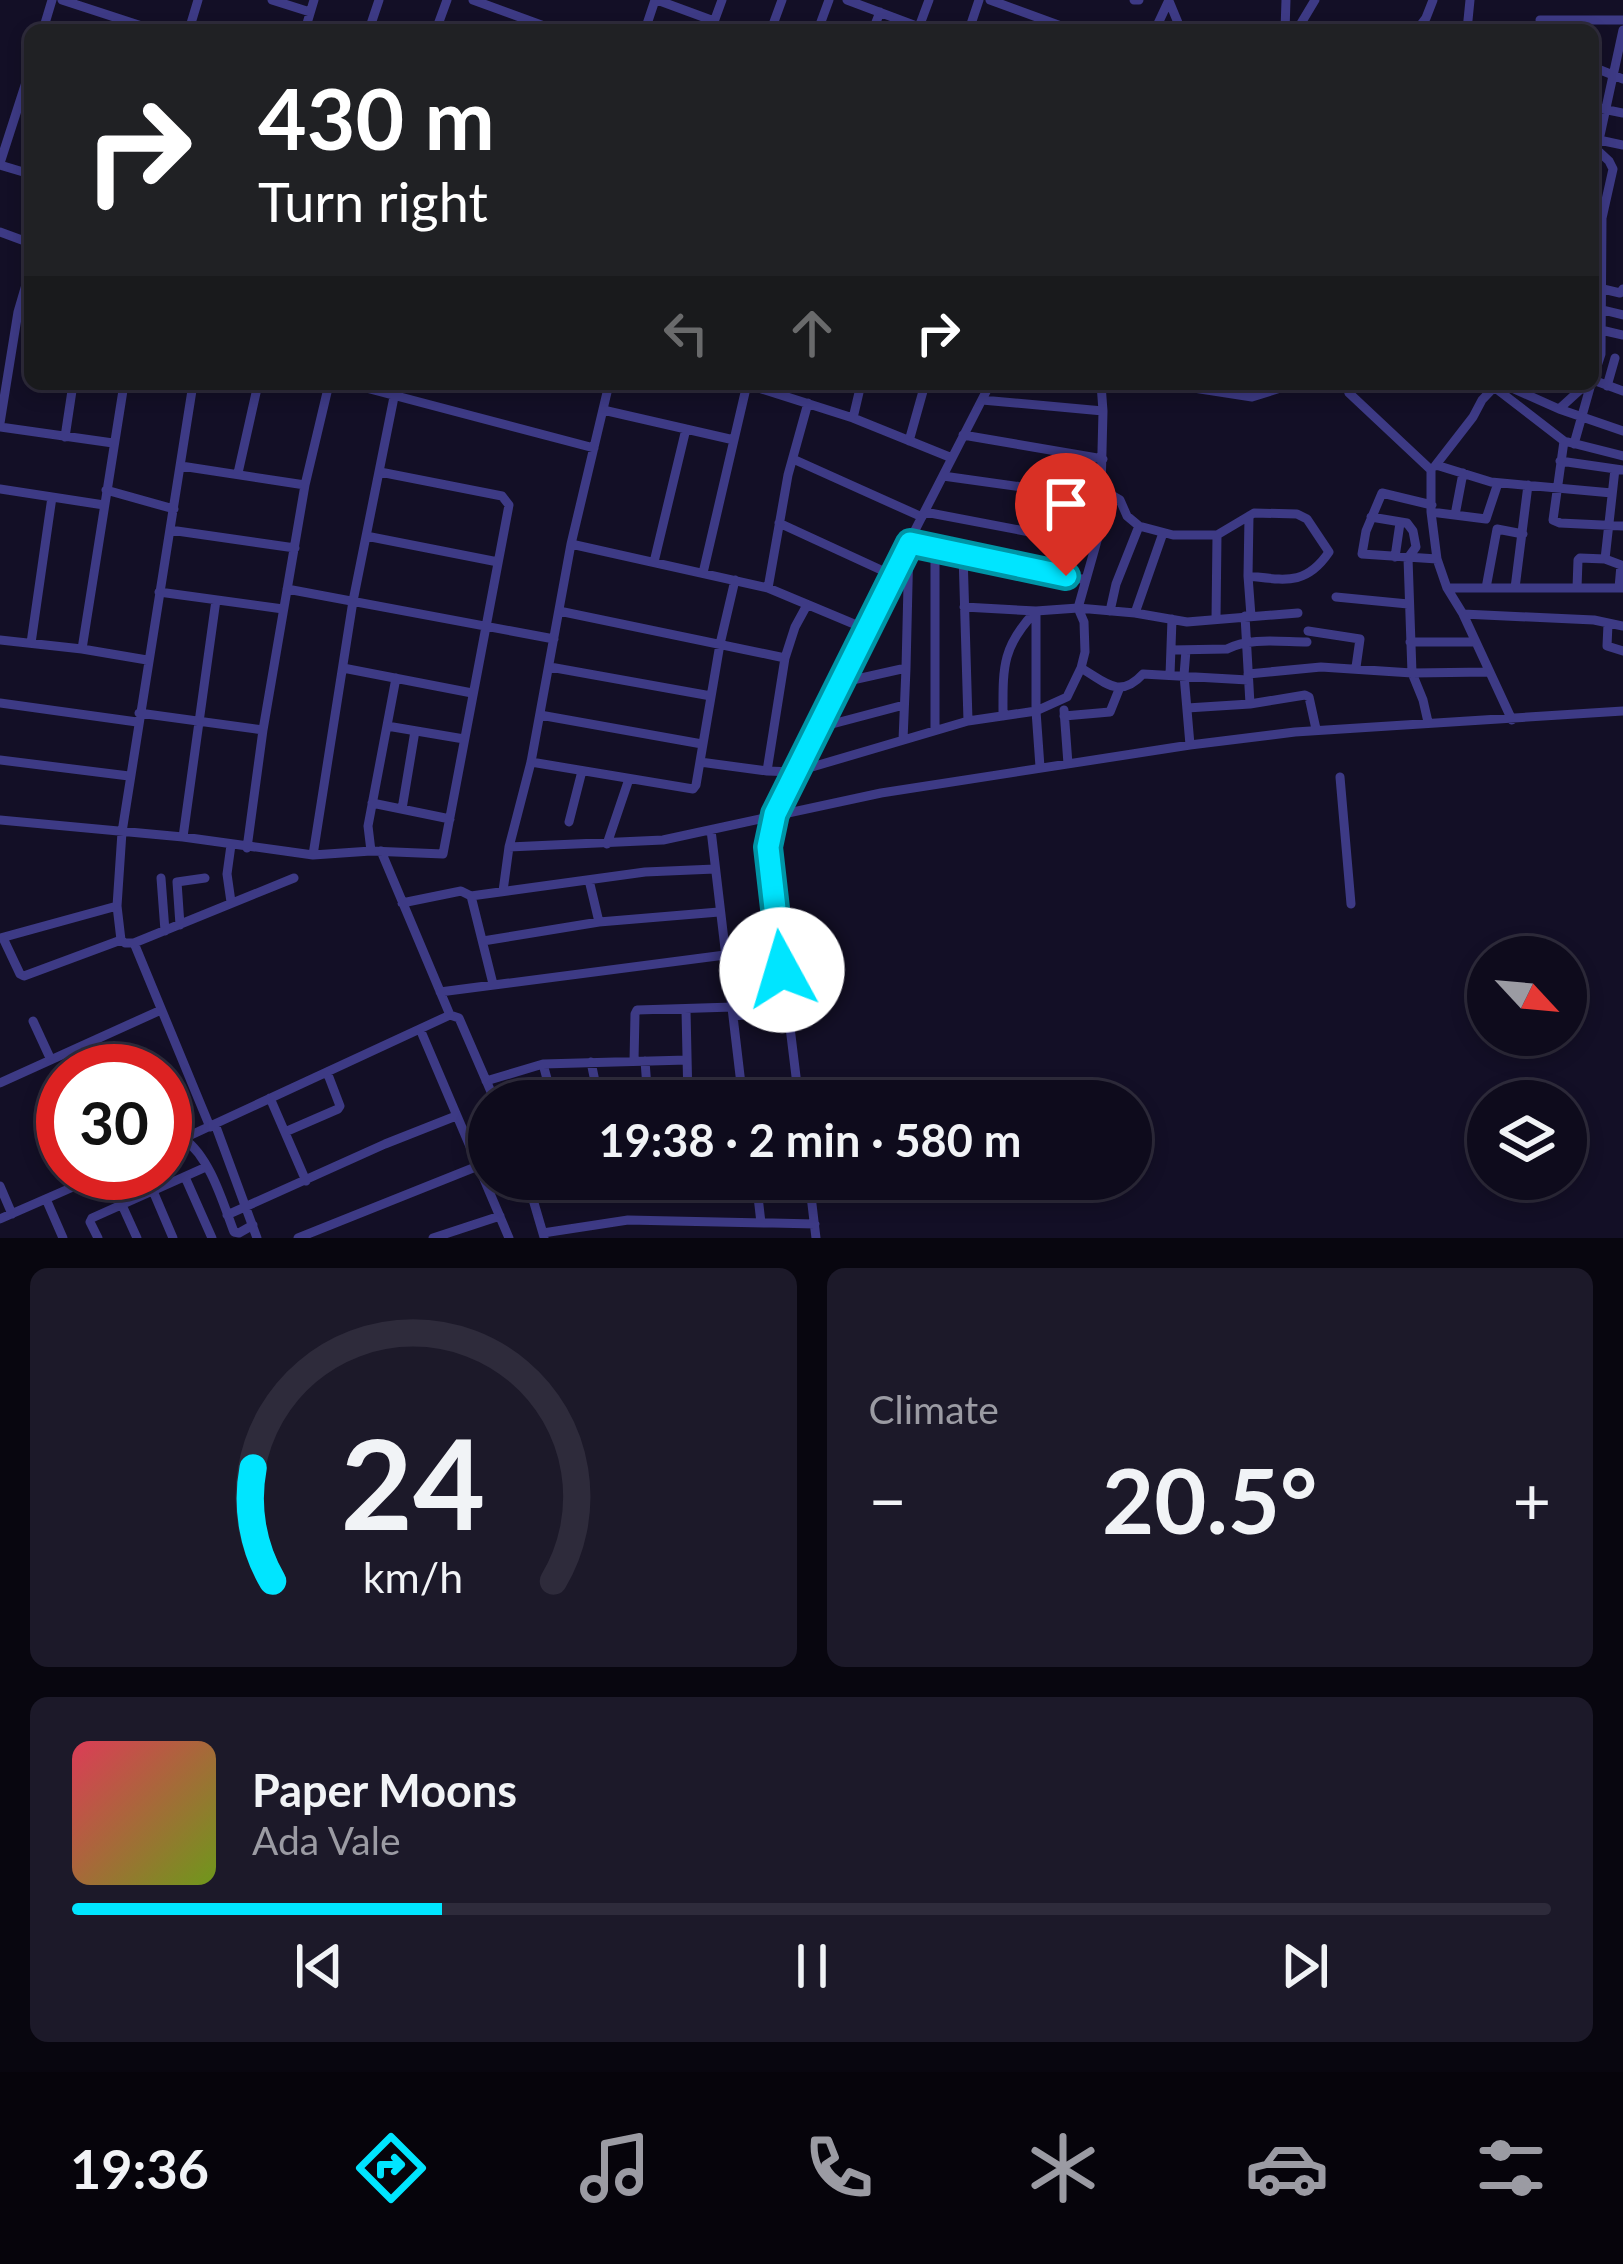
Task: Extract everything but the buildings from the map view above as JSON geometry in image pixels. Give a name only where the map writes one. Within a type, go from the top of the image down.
[{"type":"street","points":[[62,0],[135,24]]},
{"type":"street","points":[[272,0],[312,6]]},
{"type":"street","points":[[472,0],[538,24]]},
{"type":"street","points":[[656,0],[708,24]]},
{"type":"street","points":[[847,0],[912,24]]},
{"type":"street","points":[[990,0],[1056,24]]},
{"type":"street","points":[[1158,24],[1169,0],[1178,24]]},
{"type":"street","points":[[875,24],[880,12]]},
{"type":"street","points":[[111,24],[113,17]]},
{"type":"street","points":[[1540,20],[1580,24]]},
{"type":"street","points":[[1599,135],[1619,77],[1623,30]]},
{"type":"street","points":[[0,164],[24,89]]},
{"type":"street","points":[[1599,108],[1623,113]]},
{"type":"street","points":[[1599,149],[1613,169],[1602,218],[1599,344]]},
{"type":"street","points":[[1603,290],[1620,293],[1623,289]]},
{"type":"street","points":[[24,292],[3,375],[0,425],[113,443]]},
{"type":"street","points":[[1603,310],[1623,315]]},
{"type":"street","points":[[0,311],[18,312]]},
{"type":"street","points":[[1601,330],[1623,335]]},
{"type":"street","points":[[1607,386],[1619,359]]},
{"type":"street","points":[[1599,384],[1623,391]]},
{"type":"street","points":[[65,437],[72,390]]},
{"type":"street","points":[[82,649],[123,390]]},
{"type":"street","points":[[192,390],[129,776],[118,905],[122,940],[134,944],[293,878]]},
{"type":"street","points":[[238,473],[257,390]]},
{"type":"street","points":[[247,848],[283,609],[328,390]]},
{"type":"street","points":[[371,390],[595,448]]},
{"type":"street","points":[[503,891],[571,544],[608,390]]},
{"type":"street","points":[[703,573],[745,390]]},
{"type":"street","points":[[766,390],[853,418],[952,458]]},
{"type":"street","points":[[853,418],[860,390]]},
{"type":"street","points":[[909,441],[923,390]]},
{"type":"street","points":[[796,1080],[768,847],[775,814],[987,390]]},
{"type":"street","points":[[700,762],[795,772],[968,721],[1036,711],[1063,699],[1082,668],[1086,639],[1078,608],[1100,530],[1101,390]]},
{"type":"street","points":[[1207,390],[1252,397],[1274,390]]},
{"type":"street","points":[[1350,390],[1434,468],[1498,483],[1612,493]]},
{"type":"street","points":[[1494,390],[1434,468],[1432,509],[1437,560],[1512,720]]},
{"type":"street","points":[[1504,390],[1569,443],[1623,456]]},
{"type":"street","points":[[1511,390],[1623,431]]},
{"type":"street","points":[[1559,409],[1579,390]]},
{"type":"street","points":[[1589,390],[1560,460],[1553,520],[1623,526]]},
{"type":"street","points":[[313,855],[353,601],[394,397]]},
{"type":"street","points":[[982,400],[1103,411]]},
{"type":"street","points":[[768,588],[808,403]]},
{"type":"street","points":[[603,410],[734,440]]},
{"type":"street","points":[[654,562],[686,429]]},
{"type":"street","points":[[964,435],[1103,459]]},
{"type":"street","points":[[793,459],[924,514],[1072,540]]},
{"type":"street","points":[[1560,460],[1619,470],[1605,559]]},
{"type":"street","points":[[181,466],[305,485]]},
{"type":"street","points":[[0,820],[313,855],[443,854],[508,505],[502,496],[380,472]]},
{"type":"street","points":[[1455,514],[1463,473]]},
{"type":"street","points":[[943,476],[1116,496],[1139,526],[1173,536],[1217,535],[1260,513],[1302,515],[1329,554],[1304,578],[1248,576]]},
{"type":"street","points":[[1437,560],[1362,555],[1364,535],[1382,494],[1488,518],[1498,483]]},
{"type":"street","points":[[1515,588],[1528,485]]},
{"type":"street","points":[[0,489],[104,505]]},
{"type":"street","points":[[106,490],[173,508]]},
{"type":"street","points":[[1066,576],[1080,495]]},
{"type":"street","points":[[31,643],[52,497]]},
{"type":"street","points":[[1250,516],[1246,642],[1250,704]]},
{"type":"street","points":[[1371,518],[1410,526],[1416,542],[1408,558],[1412,673],[1428,722]]},
{"type":"street","points":[[779,523],[892,575]]},
{"type":"street","points":[[1396,557],[1400,523]]},
{"type":"street","points":[[1110,610],[1139,526]]},
{"type":"street","points":[[170,530],[295,548]]},
{"type":"street","points":[[1486,588],[1496,530],[1523,534]]},
{"type":"street","points":[[1135,613],[1163,533]]},
{"type":"street","points":[[1216,619],[1217,535]]},
{"type":"street","points":[[366,536],[498,562]]},
{"type":"street","points":[[910,543],[1086,580]]},
{"type":"street","points":[[903,740],[910,543]]},
{"type":"street","points":[[571,544],[768,588],[866,629]]},
{"type":"street","points":[[934,548],[935,730]]},
{"type":"street","points":[[963,554],[968,721]]},
{"type":"street","points":[[1448,588],[1486,588],[1515,588],[1577,588],[1621,588],[1622,566],[1605,559],[1579,558],[1577,588]]},
{"type":"street","points":[[530,762],[693,788],[735,580]]},
{"type":"street","points":[[287,589],[554,639]]},
{"type":"street","points":[[159,592],[283,609]]},
{"type":"street","points":[[1336,597],[1408,604]]},
{"type":"street","points":[[183,838],[216,600]]},
{"type":"street","points":[[767,771],[785,658],[807,605]]},
{"type":"street","points":[[964,607],[1110,610],[1187,622],[1298,613]]},
{"type":"street","points":[[559,611],[785,658]]},
{"type":"street","points":[[1036,611],[1040,767]]},
{"type":"street","points":[[1003,716],[1006,653],[1036,611]]},
{"type":"street","points":[[1462,614],[1594,620],[1623,626]]},
{"type":"street","points":[[1170,675],[1172,619]]},
{"type":"street","points":[[1608,624],[1607,646],[1623,651]]},
{"type":"street","points":[[1171,650],[1228,649],[1246,642],[1307,636],[1357,637],[1361,643],[1356,667]]},
{"type":"street","points":[[0,657],[1,640],[147,660]]},
{"type":"street","points":[[1410,642],[1473,641]]},
{"type":"street","points":[[1186,650],[1190,745]]},
{"type":"street","points":[[550,667],[710,696]]},
{"type":"street","points":[[1082,668],[1120,687],[1132,686],[1143,674],[1248,677],[1356,667],[1412,673],[1488,672]]},
{"type":"street","points":[[343,668],[472,693]]},
{"type":"street","points":[[839,683],[906,668]]},
{"type":"street","points":[[396,678],[367,834],[450,1015]]},
{"type":"street","points":[[1064,716],[1110,712],[1120,687]]},
{"type":"street","points":[[1187,707],[1305,695],[1316,729]]},
{"type":"street","points":[[1063,699],[1068,764]]},
{"type":"street","points":[[0,703],[263,730]]},
{"type":"street","points":[[817,728],[904,704]]},
{"type":"street","points":[[509,847],[663,840],[881,793],[1316,729],[1623,711]]},
{"type":"street","points":[[539,715],[702,744]]},
{"type":"street","points":[[387,726],[464,740]]},
{"type":"street","points":[[402,809],[416,731]]},
{"type":"street","points":[[0,760],[129,776]]},
{"type":"street","points":[[569,822],[582,771]]},
{"type":"street","points":[[1340,777],[1351,904]]},
{"type":"street","points":[[607,844],[629,779]]},
{"type":"street","points":[[372,803],[450,819]]},
{"type":"street","points":[[711,830],[741,1080]]},
{"type":"street","points":[[231,845],[227,874],[231,902]]},
{"type":"street","points":[[402,903],[460,891],[471,896],[645,872],[715,869]]},
{"type":"street","points":[[161,878],[165,931]]},
{"type":"street","points":[[180,925],[177,882],[205,878]]},
{"type":"street","points":[[589,880],[598,922]]},
{"type":"street","points":[[471,896],[493,984]]},
{"type":"street","points":[[118,905],[2,938],[22,976],[122,940]]},
{"type":"street","points":[[483,941],[598,922],[719,912]]},
{"type":"street","points":[[134,944],[257,1238]]},
{"type":"street","points":[[440,992],[725,955]]},
{"type":"street","points":[[86,1044],[161,1010]]},
{"type":"street","points":[[686,1010],[687,1080]]},
{"type":"street","points":[[643,1080],[635,1011],[787,1012]]},
{"type":"street","points":[[192,1135],[450,1015],[459,1018],[486,1080]]},
{"type":"street","points":[[33,1021],[44,1044]]},
{"type":"street","points":[[420,1029],[468,1143]]},
{"type":"street","points":[[489,1080],[543,1064],[687,1060]]},
{"type":"street","points":[[591,1063],[594,1080]]},
{"type":"street","points":[[543,1064],[547,1080]]},
{"type":"street","points":[[0,1083],[36,1067]]},
{"type":"street","points":[[285,1132],[338,1109],[327,1072]]},
{"type":"street","points":[[270,1099],[306,1180]]},
{"type":"street","points":[[227,1215],[456,1116]]},
{"type":"street","points":[[192,1145],[237,1233],[253,1225]]},
{"type":"street","points":[[192,1174],[206,1167]]},
{"type":"street","points":[[298,1238],[468,1170]]},
{"type":"street","points":[[0,1186],[12,1214]]},
{"type":"street","points":[[192,1193],[212,1238]]},
{"type":"street","points":[[0,1219],[44,1200]]},
{"type":"street","points":[[46,1200],[63,1238]]},
{"type":"street","points":[[98,1238],[92,1217],[133,1200]]},
{"type":"street","points":[[157,1200],[173,1238]]},
{"type":"street","points":[[493,1200],[509,1238]]},
{"type":"street","points":[[532,1200],[543,1236],[628,1220],[814,1224]]},
{"type":"street","points":[[758,1200],[761,1223]]},
{"type":"street","points":[[811,1200],[816,1238]]},
{"type":"street","points":[[122,1205],[137,1238]]},
{"type":"street","points":[[433,1238],[500,1216]]},
{"type":"route","points":[[782,970],[768,847],[775,814],[910,543],[1066,576]]}]
